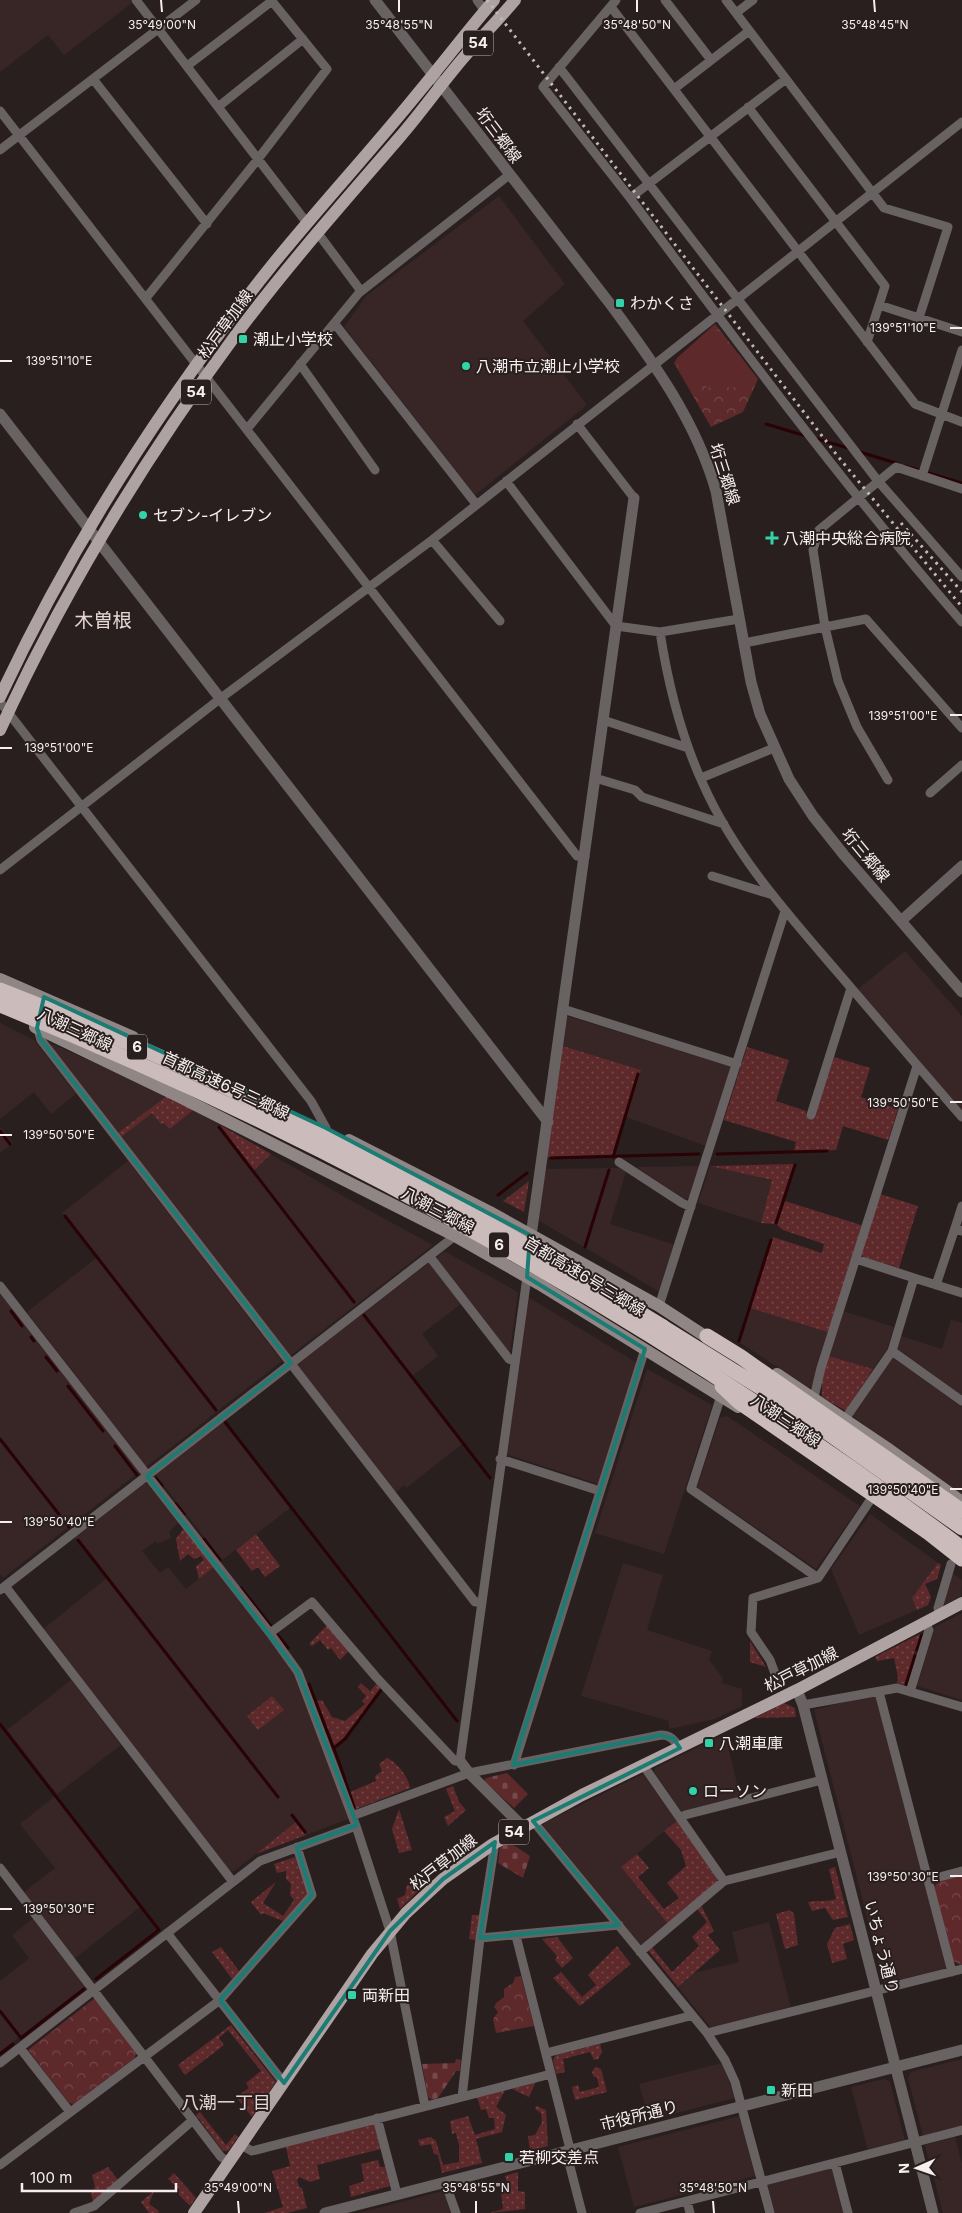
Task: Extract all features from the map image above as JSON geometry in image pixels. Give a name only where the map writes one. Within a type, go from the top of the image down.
[{"type":"highway","name":"首都高速6号三郷線","points":[[0,990],[102,1032],[252,1100],[446,1200],[589,1282],[787,1404],[962,1528]]},
{"type":"highway","name":"首都高速6号三郷線","points":[[0,1005],[154,1070],[334,1156],[492,1242],[623,1318],[708,1372],[904,1504],[962,1548]]},
{"type":"highway","points":[[707,1336],[741,1356],[962,1512]]},
{"type":"highway","points":[[708,1372],[740,1402],[929,1533],[958,1562]]},
{"type":"main road","name":"松戸草加線","points":[[0,696],[40,618],[90,530],[126,470],[197,365],[307,223],[494,0]]},
{"type":"main road","name":"松戸草加線","points":[[0,730],[4,707],[34,660],[132,484],[206,376],[240,329],[317,232],[515,0]]},
{"type":"main road","name":"八潮三郷線","points":[[0,979],[44,997],[326,1128],[530,1235],[659,1306],[707,1336],[846,1438],[962,1516]]},
{"type":"main road","points":[[0,1001],[36,1028]]},
{"type":"main road","name":"八潮三郷線","points":[[0,1013],[36,1028],[176,1095],[455,1236],[527,1277],[721,1396],[872,1499],[958,1562]]},
{"type":"main road","points":[[326,1128],[337,1153],[356,1170],[372,1194]]},
{"type":"main road","name":"八潮三郷線","points":[[707,1336],[735,1346],[814,1397],[962,1502]]},
{"type":"main road","name":"松戸草加線","points":[[194,2213],[372,1954],[390,1931],[443,1879],[493,1844],[528,1824],[643,1765],[797,1690],[962,1603]]},
{"type":"street","points":[[136,0],[307,223]]},
{"type":"street","points":[[0,150],[196,0]]},
{"type":"street","points":[[146,298],[152,294],[327,69],[271,0],[187,66]]},
{"type":"street","name":"垳三郷線","points":[[375,0],[655,365],[678,402],[708,465],[723,521],[739,619],[760,714],[774,748],[789,779],[814,816],[962,992]]},
{"type":"street","points":[[477,0],[485,11]]},
{"type":"street","points":[[665,0],[711,60]]},
{"type":"street","points":[[726,0],[884,208],[948,227],[919,318]]},
{"type":"street","points":[[736,13],[753,0]]},
{"type":"street","points":[[962,422],[914,404],[674,89],[613,3],[543,87],[630,198],[716,314],[859,497],[962,622]]},
{"type":"street","points":[[674,89],[749,31]]},
{"type":"street","points":[[218,107],[303,39]]},
{"type":"street","points":[[559,67],[878,481],[962,577]]},
{"type":"street","points":[[630,198],[786,78]]},
{"type":"street","points":[[93,80],[207,224]]},
{"type":"street","points":[[748,107],[884,286],[866,342]]},
{"type":"street","points":[[0,111],[576,856],[585,857]]},
{"type":"street","points":[[0,870],[221,698],[432,540],[577,424],[655,365],[716,314],[962,122]]},
{"type":"street","points":[[246,429],[361,291],[509,175]]},
{"type":"street","points":[[317,232],[361,291]]},
{"type":"street","points":[[879,306],[962,332]]},
{"type":"street","points":[[335,324],[476,504]]},
{"type":"street","points":[[922,476],[962,350]]},
{"type":"street","points":[[300,364],[375,470]]},
{"type":"street","points":[[0,414],[548,1122]]},
{"type":"street","points":[[460,1762],[500,1458],[527,1277],[530,1235],[548,1122],[634,498],[577,424]]},
{"type":"street","points":[[888,780],[850,712],[838,681],[825,627],[812,550],[819,530],[896,467],[962,489]]},
{"type":"street","points":[[506,482],[616,626],[660,632],[739,619]]},
{"type":"street","points":[[432,540],[500,621]]},
{"type":"street","points":[[744,643],[866,619],[962,728]]},
{"type":"street","points":[[660,632],[666,672],[688,748],[724,824],[749,864],[785,911],[962,1117]]},
{"type":"street","points":[[4,707],[311,1101],[326,1128]]},
{"type":"street","points":[[603,720],[688,748]]},
{"type":"street","points":[[701,778],[774,748]]},
{"type":"street","points":[[930,793],[962,765]]},
{"type":"street","points":[[595,778],[635,790],[642,797],[724,824]]},
{"type":"street","points":[[901,921],[962,866]]},
{"type":"street","points":[[712,876],[773,895]]},
{"type":"street","points":[[659,1306],[785,911]]},
{"type":"street","points":[[810,1115],[851,988]]},
{"type":"street","points":[[44,997],[36,1028],[41,1040],[476,1602],[481,1602]]},
{"type":"street","points":[[563,1008],[737,1064]]},
{"type":"street","points":[[814,1397],[917,1066]]},
{"type":"street","points":[[619,1162],[682,1203],[691,1206]]},
{"type":"street","points":[[936,1286],[958,1229],[962,1206]]},
{"type":"street","points":[[233,1882],[2,1586],[147,1476],[455,1236]]},
{"type":"street","points":[[430,1257],[509,1359],[514,1360]]},
{"type":"street","points":[[856,1259],[962,1294]]},
{"type":"street","points":[[845,1419],[892,1351],[914,1278]]},
{"type":"street","points":[[0,1286],[270,1633],[298,1672],[356,1826],[390,1931],[425,2106]]},
{"type":"street","points":[[514,1765],[645,1349]]},
{"type":"street","points":[[892,1351],[962,1401]]},
{"type":"street","points":[[721,1396],[691,1489],[818,1578]]},
{"type":"street","points":[[500,1458],[600,1491]]},
{"type":"street","points":[[777,1679],[770,1660],[751,1632],[753,1598],[818,1578],[872,1499]]},
{"type":"street","points":[[941,1615],[938,1608],[958,1562]]},
{"type":"street","points":[[270,1633],[312,1602],[376,1678],[455,1761],[460,1762],[469,1773],[528,1824],[619,1925],[707,2033],[725,2060],[735,2082],[770,2213]]},
{"type":"street","points":[[910,1692],[929,1630],[925,1623]]},
{"type":"street","points":[[803,1705],[897,1688],[962,1710]]},
{"type":"street","name":"いちょう通り","points":[[797,1690],[803,1705],[934,2213]]},
{"type":"street","points":[[879,1692],[952,1972]]},
{"type":"street","points":[[352,1816],[448,1779],[469,1773],[661,1735],[667,1735],[674,1739],[680,1748]]},
{"type":"street","points":[[643,1765],[724,1881]]},
{"type":"street","points":[[681,1818],[685,1815],[822,1780]]},
{"type":"street","points":[[0,2063],[260,1861],[356,1826]]},
{"type":"street","points":[[462,2097],[480,1938],[494,1849],[493,1844]]},
{"type":"street","points":[[0,2165],[220,2000],[312,1895],[297,1847]]},
{"type":"street","points":[[640,1952],[724,1881],[840,1852]]},
{"type":"street","points":[[0,1868],[221,2157],[228,2162]]},
{"type":"street","points":[[928,1880],[962,1871]]},
{"type":"street","points":[[480,1938],[619,1925]]},
{"type":"street","points":[[167,1933],[284,2083]]},
{"type":"street","points":[[516,1936],[551,2074],[581,2213]]},
{"type":"street","points":[[707,2033],[962,1969]]},
{"type":"street","points":[[546,2053],[686,2018],[691,2014]]},
{"type":"street","points":[[20,2048],[70,2112]]},
{"type":"street","name":"市役所通り","points":[[325,2213],[962,2050]]},
{"type":"street","points":[[241,2145],[252,2151],[551,2074]]},
{"type":"street","points":[[377,2118],[397,2194]]},
{"type":"street","points":[[74,2213],[94,2206],[193,2120]]},
{"type":"street","points":[[640,2213],[962,2130]]},
{"type":"street","points":[[836,2163],[848,2213]]},
{"type":"street","points":[[445,2182],[456,2213]]},
{"type":"street","points":[[687,2201],[690,2213]]},
{"type":"highlighted area","points":[[44,997],[326,1128],[530,1235],[527,1277],[645,1349],[513,1765],[661,1735],[674,1739],[680,1748],[533,1821],[619,1925],[480,1938],[495,1842],[443,1879],[390,1931],[284,2083],[220,2000],[312,1895],[297,1847],[357,1825],[298,1672],[147,1476],[291,1363],[41,1040],[37,1028]]},
{"type":"shaded area","points":[[0,0],[130,0],[132,3],[64,55],[48,35],[0,72]]},
{"type":"shaded area","name":"八潮市立潮止小学校","points":[[499,196],[565,284],[523,321],[587,405],[475,495],[344,327],[366,296]]},
{"type":"shaded area","points":[[905,951],[962,1016],[962,1111],[858,989]]},
{"type":"shaded area","points":[[567,1016],[732,1067],[706,1146],[626,1117],[641,1070],[563,1046]]},
{"type":"shaded area","points":[[0,1023],[34,1040],[76,1094],[51,1114],[34,1092],[0,1119]]},
{"type":"shaded area","points":[[52,1044],[168,1095],[350,1200],[433,1245],[290,1356],[50,1046]]},
{"type":"shaded area","points":[[0,1127],[13,1143],[0,1153]]},
{"type":"shaded area","points":[[128,1161],[282,1361],[146,1467],[27,1312],[96,1258],[62,1213]]},
{"type":"shaded area","points":[[700,1166],[690,1198],[685,1199],[636,1167]]},
{"type":"shaded area","points":[[710,1166],[772,1180],[761,1223],[698,1203]]},
{"type":"shaded area","points":[[619,1168],[626,1172],[610,1224],[675,1245],[660,1292],[538,1220],[545,1169]]},
{"type":"shaded area","points":[[444,1251],[518,1292],[510,1352],[507,1353],[435,1259]]},
{"type":"shaded area","points":[[430,1262],[462,1303],[422,1334],[438,1356],[411,1377],[462,1444],[406,1488],[404,1485],[395,1493],[296,1365]]},
{"type":"shaded area","points":[[0,1292],[139,1472],[3,1578],[0,1574]]},
{"type":"shaded area","points":[[528,1297],[637,1363],[598,1484],[506,1454]]},
{"type":"shaded area","points":[[750,1308],[830,1333],[812,1386],[809,1388],[739,1342]]},
{"type":"shaded area","points":[[843,1311],[894,1327],[887,1349],[873,1369],[829,1356]]},
{"type":"shaded area","points":[[951,1320],[962,1323],[962,1396],[897,1348],[901,1336],[942,1349]]},
{"type":"shaded area","points":[[893,1357],[962,1407],[962,1495],[852,1416]]},
{"type":"shaded area","points":[[647,1369],[712,1405],[664,1554],[595,1533]]},
{"type":"shaded area","points":[[727,1416],[860,1506],[816,1569],[697,1487],[720,1418]]},
{"type":"shaded area","points":[[223,1421],[290,1508],[222,1560],[155,1474]]},
{"type":"shaded area","points":[[147,1481],[179,1522],[169,1532],[171,1538],[157,1544],[156,1541],[142,1551],[160,1573],[168,1567],[186,1589],[214,1567],[287,1660],[296,1676],[330,1765],[348,1819],[306,1835],[296,1823],[234,1871],[229,1871],[43,1629],[107,1578],[75,1538]]},
{"type":"shaded area","points":[[870,1514],[941,1565],[937,1579],[925,1584],[931,1597],[928,1605],[859,1635],[831,1569]]},
{"type":"shaded area","points":[[623,1563],[663,1575],[647,1630],[712,1651],[709,1660],[723,1678],[722,1683],[742,1689],[742,1706],[715,1719],[669,1729],[669,1721],[581,1696]]},
{"type":"shaded area","points":[[952,1573],[962,1580],[961,1596],[943,1606]]},
{"type":"shaded area","points":[[962,1613],[962,1700],[917,1686],[935,1627]]},
{"type":"shaded area","points":[[71,1680],[121,1745],[57,1794],[7,1730]]},
{"type":"shaded area","points":[[876,1694],[946,1968],[884,1984],[814,1710]]},
{"type":"shaded area","points":[[725,1734],[740,1796],[682,1812],[654,1772],[655,1768]]},
{"type":"shaded area","points":[[643,1774],[677,1821],[621,1867],[668,1924],[642,1946],[544,1827],[544,1823]]},
{"type":"shaded area","points":[[55,1796],[140,1907],[74,1959],[23,1893],[55,1868],[20,1824]]},
{"type":"shaded area","points":[[35,1917],[87,1985],[0,2052],[0,1981],[29,1958],[12,1935]]},
{"type":"shaded area","points":[[769,1922],[791,2007],[711,2028],[678,1987],[694,1973],[739,1962],[732,1932]]},
{"type":"shaded area","points":[[962,2059],[962,2126],[923,2136],[908,2078],[911,2072]]},
{"type":"shaded area","points":[[722,2063],[735,2098],[649,2120],[639,2084]]},
{"type":"shaded area","points":[[884,2079],[890,2082],[905,2141],[868,2150],[851,2087]]},
{"type":"shaded area","points":[[740,2116],[755,2176],[634,2207],[618,2147]]},
{"type":"shaded area","points":[[955,2137],[962,2164],[962,2213],[943,2213],[925,2145]]},
{"type":"shaded area","points":[[832,2168],[844,2213],[774,2213],[767,2185]]},
{"type":"shaded area","points":[[443,2191],[451,2213],[359,2213]]},
{"type":"green space","points":[[715,324],[758,379],[743,412],[711,427],[674,363],[677,358]]},
{"type":"green space","points":[[717,330],[755,378],[750,382],[730,388],[724,383],[717,384],[714,389],[686,380],[678,367],[679,360]]},
{"type":"green space","points":[[563,1046],[641,1070],[614,1155],[547,1157]]},
{"type":"green space","points":[[747,1047],[789,1060],[776,1101],[806,1111],[806,1115],[814,1118],[834,1057],[870,1068],[861,1097],[898,1109],[888,1140],[843,1126],[836,1150],[794,1151],[796,1142],[724,1120]]},
{"type":"green space","points":[[168,1095],[193,1110],[170,1129],[164,1123],[161,1124],[152,1113],[121,1137],[118,1133]]},
{"type":"green space","points":[[220,1125],[271,1154],[254,1170]]},
{"type":"green space","points":[[794,1164],[775,1224],[761,1223],[772,1180],[710,1166]]},
{"type":"green space","points":[[529,1181],[524,1212],[503,1201]]},
{"type":"green space","points":[[880,1194],[918,1206],[899,1268],[861,1256]]},
{"type":"green space","points":[[785,1201],[864,1226],[830,1333],[750,1308],[773,1237],[822,1253],[824,1244],[783,1230],[777,1225]]},
{"type":"green space","points":[[829,1356],[873,1369],[846,1411],[822,1397],[822,1378]]},
{"type":"green space","points":[[184,1528],[214,1567],[199,1579],[196,1566],[204,1560],[201,1556],[194,1559],[188,1554],[180,1561],[176,1539]]},
{"type":"green space","points":[[256,1534],[280,1566],[265,1577],[258,1567],[252,1571],[236,1550]]},
{"type":"green space","points":[[938,1563],[941,1565],[937,1579],[925,1584],[931,1597],[928,1605],[917,1610],[912,1598]]},
{"type":"green space","points":[[327,1625],[349,1651],[340,1660],[331,1648],[328,1650],[320,1640],[312,1646],[309,1644]]},
{"type":"green space","points":[[920,1634],[904,1685],[897,1683],[898,1677],[894,1658],[877,1661],[875,1657]]},
{"type":"green space","points":[[750,1641],[766,1667],[750,1662]]},
{"type":"green space","points":[[361,1683],[370,1691],[377,1683],[381,1688],[344,1738],[334,1746],[316,1701],[322,1700],[332,1717],[345,1721],[365,1704],[362,1701],[366,1696],[358,1687]]},
{"type":"green space","points":[[272,1696],[284,1710],[258,1730],[247,1716]]},
{"type":"green space","points":[[784,1703],[795,1708],[796,1717],[755,1718]]},
{"type":"green space","points":[[387,1758],[402,1771],[410,1788],[356,1809],[350,1792],[376,1781],[375,1776],[382,1771],[379,1764]]},
{"type":"green space","points":[[507,1773],[528,1794],[514,1808],[484,1781],[486,1778]]},
{"type":"green space","points":[[453,1786],[459,1802],[466,1810],[448,1826],[444,1817],[455,1811],[446,1789]]},
{"type":"green space","points":[[399,1809],[412,1850],[399,1853],[392,1829]]},
{"type":"green space","points":[[677,1821],[717,1878],[717,1883],[668,1924],[621,1867],[637,1854],[649,1868],[638,1877],[664,1909],[679,1898],[667,1883],[686,1866],[681,1850],[664,1831]]},
{"type":"green space","points":[[296,1822],[306,1835],[256,1854]]},
{"type":"green space","points":[[509,1842],[530,1856],[523,1878],[498,1863],[500,1846]]},
{"type":"green space","points":[[295,1857],[307,1894],[283,1921],[263,1913],[261,1915],[251,1902],[276,1882],[263,1903],[283,1916],[294,1900],[290,1895],[291,1884],[286,1879],[286,1871],[277,1873],[274,1864]]},
{"type":"green space","points":[[835,1867],[848,1917],[833,1920],[825,1908],[812,1911],[808,1902],[836,1899],[829,1869]]},
{"type":"green space","points":[[962,1875],[962,1964],[959,1964],[953,1961],[934,1887],[938,1882]]},
{"type":"green space","points":[[407,1885],[419,1885],[422,1887],[400,1909],[397,1899],[405,1895]]},
{"type":"green space","points":[[701,1905],[714,1931],[708,1935],[720,1950],[678,1987],[647,1949],[651,1946],[672,1972],[699,1946],[692,1937],[707,1922],[697,1909]]},
{"type":"green space","points":[[790,1910],[794,1914],[798,1945],[785,1949],[776,1914]]},
{"type":"green space","points":[[472,1915],[479,1915],[475,1940],[469,1939]]},
{"type":"green space","points":[[850,1924],[854,1940],[843,1944],[847,1959],[832,1963],[827,1944],[835,1928]]},
{"type":"green space","points":[[557,1937],[573,1958],[562,1968],[555,1960],[557,1956],[542,1939]]},
{"type":"green space","points":[[617,1946],[631,1964],[580,2006],[553,1978],[561,1972],[582,1997],[596,1985],[588,1975]]},
{"type":"green space","points":[[221,1947],[239,1971],[232,1979],[212,1952]]},
{"type":"green space","points":[[521,1976],[534,2026],[496,2033],[493,2019],[498,2012],[494,2007],[504,1997],[504,1989],[513,1983],[515,1977]]},
{"type":"green space","points":[[95,1998],[136,2052],[135,2058],[74,2104],[69,2103],[28,2050]]},
{"type":"green space","points":[[231,2025],[276,2082],[252,2117],[236,2097],[249,2088],[246,2083],[261,2071],[228,2030],[219,2038],[224,2045],[185,2075],[178,2065]]},
{"type":"green space","points":[[600,2044],[602,2052],[598,2059],[594,2060],[590,2052],[563,2059],[565,2072],[556,2074],[553,2060],[556,2055]]},
{"type":"green space","points":[[456,2059],[461,2060],[460,2071],[456,2071],[438,2098],[432,2100],[428,2097],[422,2064],[455,2063]]},
{"type":"green space","points":[[595,2067],[601,2069],[607,2092],[575,2100],[572,2087],[578,2085],[580,2092],[599,2087],[597,2077],[594,2077],[592,2072]]},
{"type":"green space","points":[[536,2082],[529,2097],[512,2089]]},
{"type":"green space","points":[[505,2090],[496,2107],[506,2115],[502,2132],[476,2139],[482,2163],[442,2173],[438,2155],[434,2154],[431,2144],[420,2146],[418,2140],[431,2137],[436,2141],[443,2165],[459,2162],[459,2145],[456,2133],[452,2134],[450,2121],[468,2116],[475,2135],[495,2129],[494,2118],[489,2118],[486,2109],[481,2110],[477,2097]]},
{"type":"green space","points":[[536,2106],[546,2110],[548,2146],[530,2151],[528,2136],[535,2135],[542,2122],[541,2113],[535,2109]]},
{"type":"green space","points":[[200,2112],[226,2145],[235,2134],[238,2137],[228,2151],[223,2151],[196,2115]]},
{"type":"green space","points":[[374,2124],[381,2149],[317,2165],[320,2179],[310,2182],[299,2177],[297,2180],[299,2187],[302,2188],[307,2208],[287,2213],[264,2213],[283,2207],[272,2171],[290,2166],[286,2147]]},
{"type":"green space","points":[[378,2160],[380,2167],[385,2167],[390,2186],[351,2197],[349,2186],[364,2181],[361,2164]]},
{"type":"green space","points":[[108,2167],[118,2180],[93,2201],[91,2194],[95,2187],[92,2175]]},
{"type":"green space","points":[[518,2172],[518,2191],[525,2192],[525,2209],[489,2213],[503,2209],[501,2193],[509,2190],[505,2176]]},
{"type":"green space","points":[[174,2173],[196,2198],[190,2206],[179,2195],[179,2189],[168,2179]]},
{"type":"green space","points":[[154,2191],[149,2204],[159,2211],[158,2213],[149,2213],[141,2202]]},
{"type":"waterway","points":[[766,424],[806,436]]},
{"type":"waterway","points":[[814,438],[851,449]]},
{"type":"waterway","points":[[860,452],[899,464]]},
{"type":"waterway","points":[[905,466],[962,483]]},
{"type":"waterway","points":[[613,1157],[638,1074]]},
{"type":"waterway","points":[[219,1127],[354,1302]]},
{"type":"waterway","points":[[0,1131],[10,1144]]},
{"type":"waterway","points":[[717,1154],[827,1151]]},
{"type":"waterway","points":[[551,1158],[699,1154]]},
{"type":"waterway","points":[[776,1223],[795,1165]]},
{"type":"waterway","points":[[585,1247],[609,1170]]},
{"type":"waterway","points":[[498,1195],[527,1173]]},
{"type":"waterway","points":[[65,1216],[216,1410]]},
{"type":"waterway","points":[[739,1341],[771,1240]]},
{"type":"waterway","points":[[11,1311],[22,1326]]},
{"type":"waterway","points":[[364,1315],[490,1478]]},
{"type":"waterway","points":[[31,1337],[34,1341]]},
{"type":"waterway","points":[[46,1357],[57,1371]]},
{"type":"waterway","points":[[68,1386],[103,1431]]},
{"type":"waterway","points":[[225,1422],[457,1721]]},
{"type":"waterway","points":[[0,1439],[69,1527]]},
{"type":"waterway","points":[[115,1446],[137,1475]]},
{"type":"waterway","points":[[156,1478],[162,1486]]},
{"type":"waterway","points":[[176,1504],[184,1514]]},
{"type":"waterway","points":[[204,1539],[220,1560]]},
{"type":"waterway","points":[[78,1540],[278,1797]]},
{"type":"waterway","points":[[241,1588],[271,1626]]},
{"type":"waterway","points":[[277,1634],[288,1648]]},
{"type":"waterway","points":[[917,1650],[922,1635]]},
{"type":"waterway","points":[[906,1685],[915,1656]]},
{"type":"waterway","points":[[309,1684],[354,1807]]},
{"type":"waterway","points":[[334,1748],[345,1739],[381,1690]]},
{"type":"waterway","points":[[0,1724],[159,1930],[96,1979]]},
{"type":"waterway","points":[[292,1815],[305,1832]]},
{"type":"waterway","points":[[0,2011],[21,2038],[84,1989]]},
{"type":"waterway","points":[[0,2054],[13,2044]]},
{"type":"railway","points":[[487,0],[836,454],[962,607]]},
{"type":"railway","points":[[901,523],[962,592]]},
{"type":"place","name":"わかくさ","points":[[620,303]]},
{"type":"place","name":"潮止小学校","points":[[243,339]]},
{"type":"place","name":"八潮市立潮止小学校","points":[[466,366]]},
{"type":"place","name":"セブン-イレブン","points":[[143,515]]},
{"type":"place","name":"八潮中央総合病院","points":[[772,538]]},
{"type":"place","name":"八潮車庫","points":[[709,1743]]},
{"type":"place","name":"ローソン","points":[[693,1791]]},
{"type":"place","name":"両新田","points":[[352,1995]]},
{"type":"place","name":"新田","points":[[771,2090]]},
{"type":"place","name":"若柳交差点","points":[[509,2157]]},
{"type":"district","name":"木曽根","points":[[103,620]]},
{"type":"district","name":"八潮一丁目","points":[[226,2103]]}]
